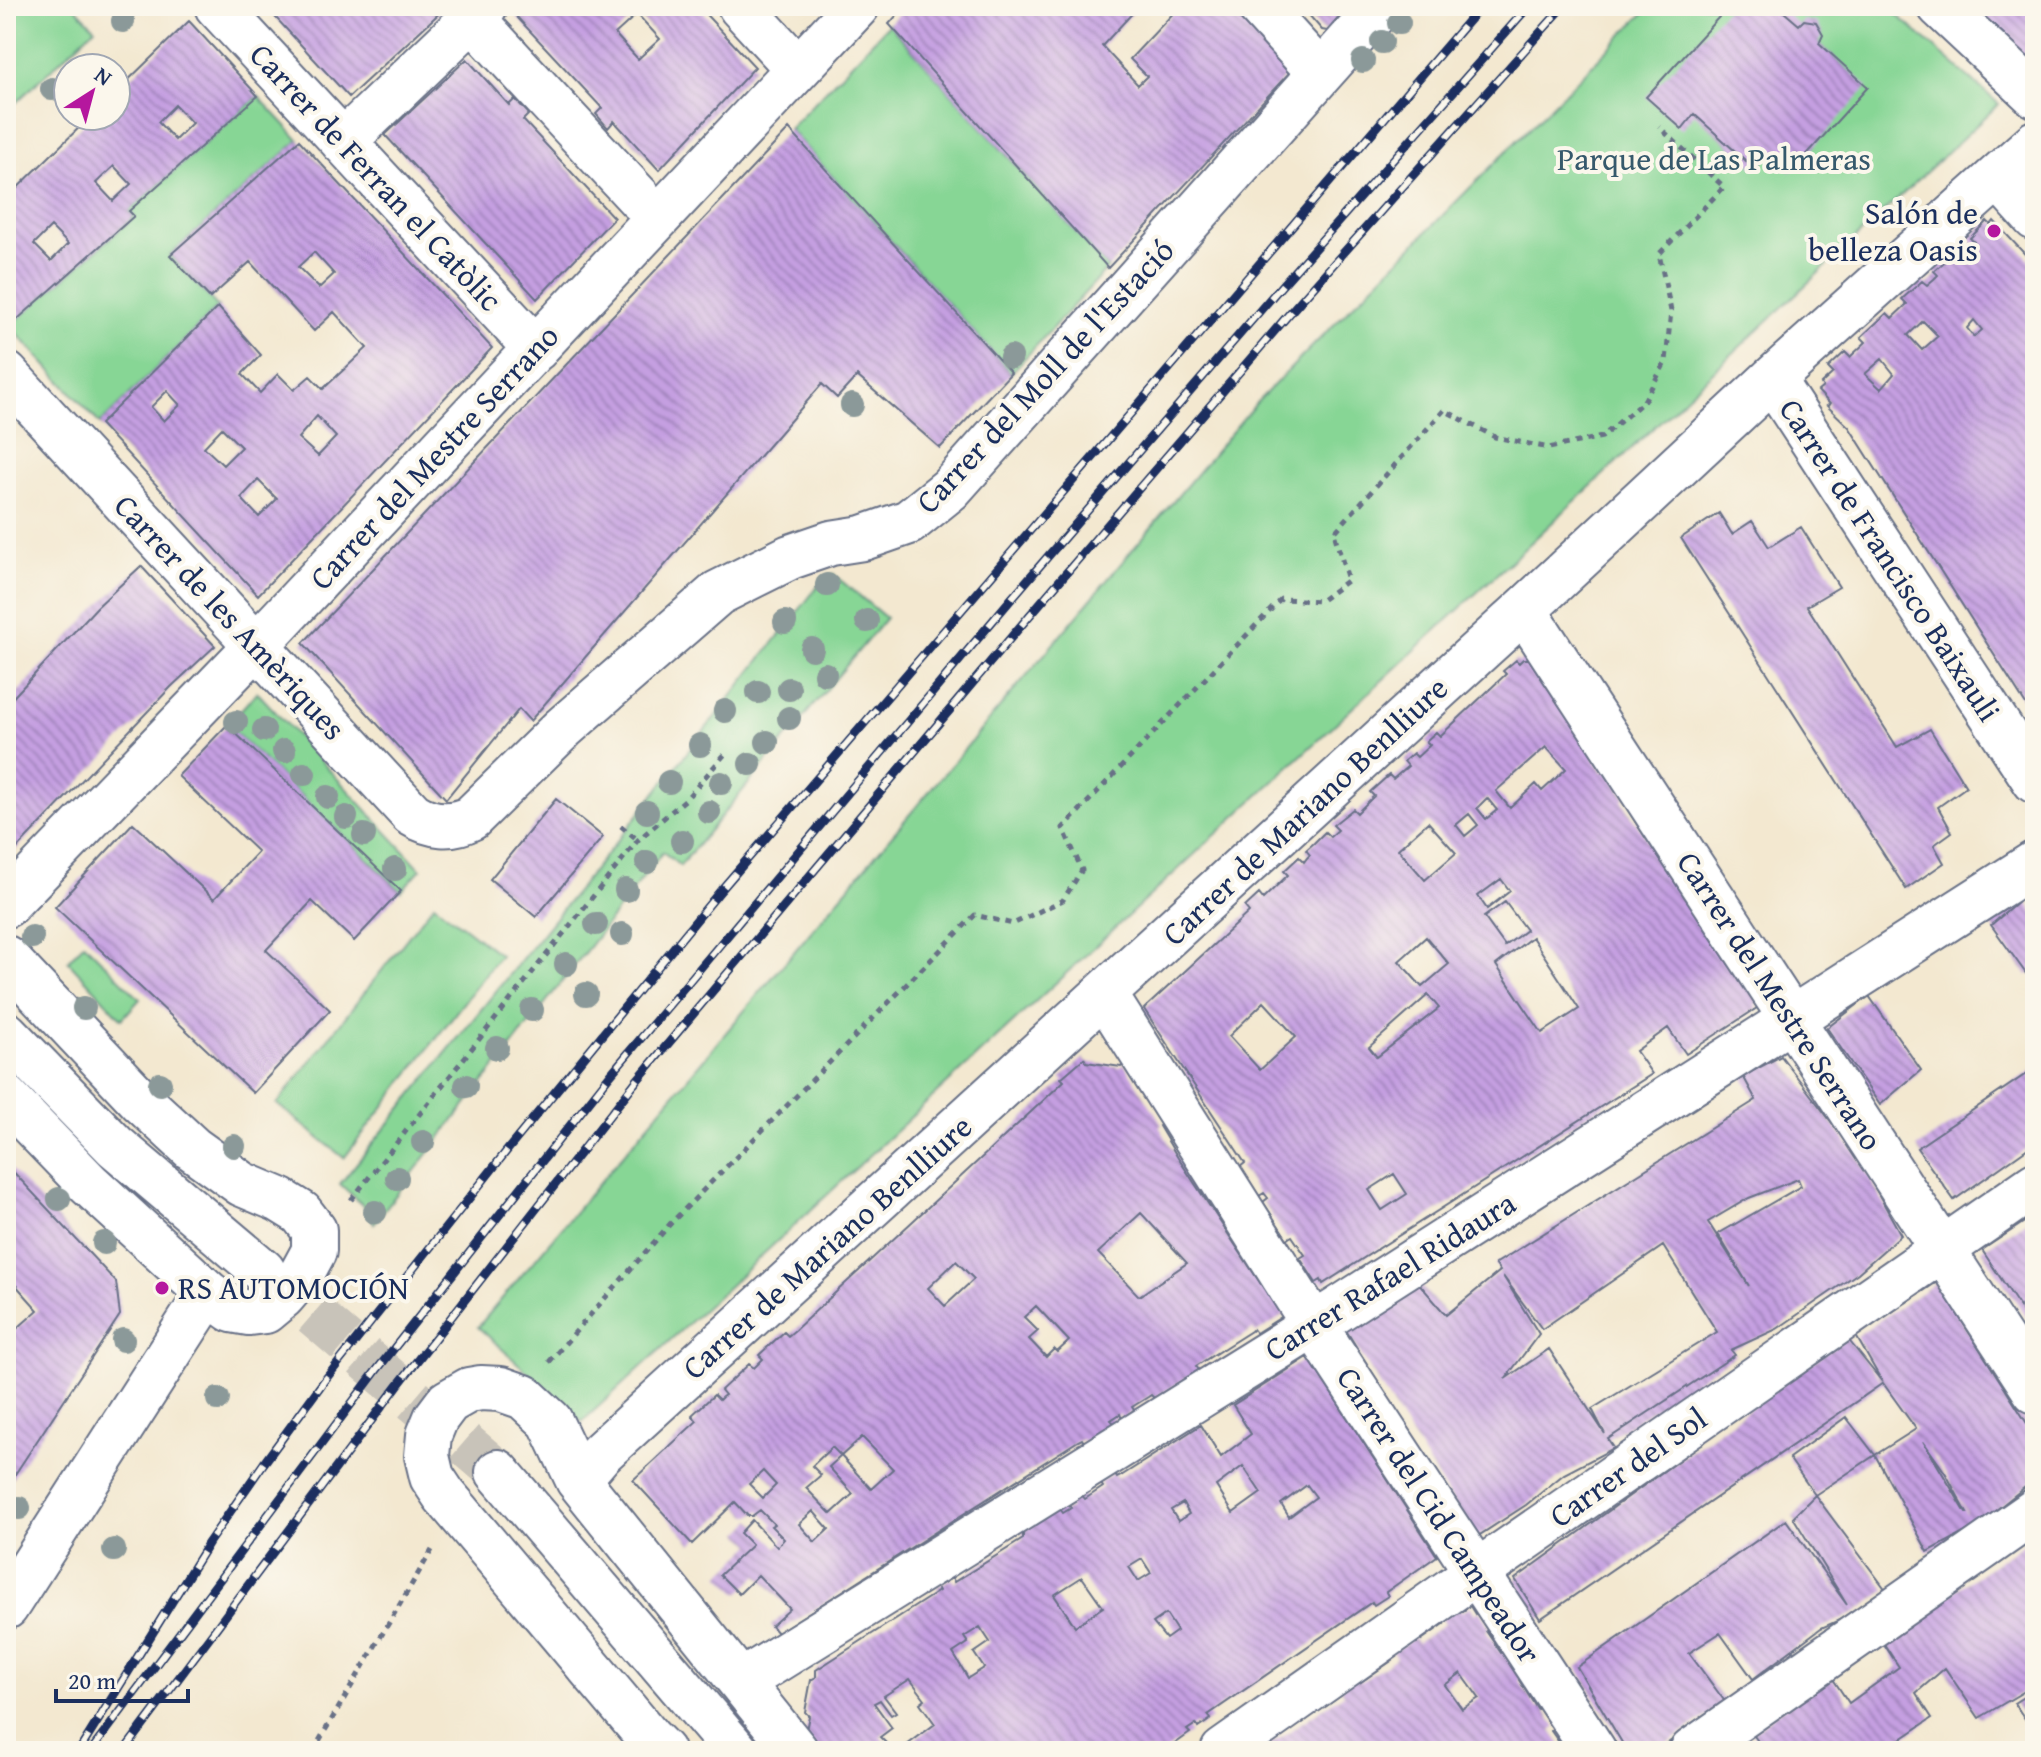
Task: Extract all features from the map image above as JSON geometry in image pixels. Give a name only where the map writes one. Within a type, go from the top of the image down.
[{"type":"street","name":"Carrer de Ferran el Catòlic","points":[[217,6],[536,349]]},
{"type":"street","points":[[740,6],[798,69]]},
{"type":"street","name":"Carrer del Mestre Serrano","points":[[6,905],[256,646],[857,6]]},
{"type":"street","points":[[1259,6],[1320,73]]},
{"type":"street","name":"Carrer del Moll de l'Estació","points":[[471,818],[563,728],[718,593],[790,557],[909,522],[950,489],[1381,6]]},
{"type":"street","points":[[1940,6],[2035,95]]},
{"type":"street","points":[[343,142],[479,12],[640,199]]},
{"type":"street","name":"Carrer de Mariano Benlliure","points":[[578,1480],[601,1453],[1105,995],[1772,379],[2035,143]]},
{"type":"street","points":[[1998,177],[2035,218]]},
{"type":"street","name":"Carrer de les Amèriques","points":[[6,374],[412,814],[425,822],[442,824],[458,824],[471,818]]},
{"type":"street","name":"Carrer de Francisco Baixauli","points":[[1772,379],[2035,781]]},
{"type":"street","name":"Carrer del Mestre Serrano","points":[[1524,610],[2035,1391]]},
{"type":"street","name":"Carrer Rafael Ridaura","points":[[741,1682],[1314,1325],[2035,863]]},
{"type":"street","points":[[6,958],[140,1100],[192,1148],[242,1184],[280,1200],[301,1213],[314,1230],[314,1251],[301,1275],[265,1311],[249,1313],[232,1310],[208,1293],[89,1184],[6,1098]]},
{"type":"street","name":"Carrer del Cid Campeador","points":[[1105,995],[1314,1325],[1594,1751]]},
{"type":"street","points":[[6,1034],[115,1146],[263,1271]]},
{"type":"street","name":"Carrer del Sol","points":[[1223,1751],[2035,1185]]},
{"type":"street","points":[[6,1607],[208,1293]]},
{"type":"street","points":[[646,1747],[432,1477],[427,1456],[429,1435],[436,1418],[448,1402],[469,1390],[501,1389],[524,1397],[550,1421],[578,1480],[796,1751]]},
{"type":"street","points":[[498,1472],[736,1751]]},
{"type":"street","points":[[1692,1751],[2035,1511]]},
{"type":"path","points":[[524,1397],[535,1379],[671,1223],[975,915],[1013,924],[1063,900],[1082,870],[1063,828],[1281,599],[1320,601],[1348,580],[1334,533],[1444,410],[1495,437],[1549,448],[1602,437],[1644,401],[1666,361],[1671,311],[1659,254],[1724,187],[1659,127]]},
{"type":"path","points":[[351,1200],[638,840],[686,799],[725,754]]},
{"type":"path","points":[[621,826],[638,840]]},
{"type":"path","points":[[313,1751],[457,1510]]},
{"type":"green space","points":[[22,6],[74,6],[95,28],[70,52],[52,52],[52,69],[6,112],[6,22]]},
{"type":"green space","name":"Parque de Las Palmeras","points":[[1651,6],[1887,6],[1999,104],[582,1422],[478,1327],[1257,402]]},
{"type":"green space","points":[[889,24],[1108,268],[1011,373],[789,129]]},
{"type":"green space","points":[[258,96],[299,140],[170,255],[218,307],[100,424],[10,326],[134,217],[129,211]]},
{"type":"green space","points":[[833,574],[886,618],[680,866],[663,852],[374,1223],[369,1211],[340,1184],[623,834],[826,576]]},
{"type":"green space","points":[[257,692],[421,869],[401,891],[227,725]]},
{"type":"green space","points":[[434,904],[500,955],[344,1158],[277,1104]]},
{"type":"green space","points":[[84,943],[140,999],[122,1019],[68,961]]},
{"type":"building","points":[[265,6],[447,6],[349,97]]},
{"type":"building","points":[[524,6],[698,6],[755,67],[659,170],[614,121],[608,128],[596,114],[602,108],[515,15]],"holes":[[[637,14],[660,39],[638,59],[615,34]]]},
{"type":"building","points":[[905,6],[1139,6],[1102,46],[1138,85],[1147,76],[1130,59],[1180,6],[1230,6],[1289,73],[1108,268],[889,24]]},
{"type":"building","points":[[1301,6],[1349,6],[1327,31],[1322,30]]},
{"type":"building","points":[[1729,6],[1777,6],[1799,25],[1804,20],[1816,22],[1823,34],[1819,43],[1868,87],[1791,172],[1770,153],[1755,169],[1694,114],[1682,129],[1646,97]]},
{"type":"building","points":[[1965,6],[2035,6],[2035,63],[2031,67],[2001,39],[2005,35],[1987,19],[1984,23]]},
{"type":"building","points":[[189,21],[258,96],[129,211],[134,216],[10,326],[6,322],[6,199],[75,132],[132,132],[132,76]],"holes":[[[175,105],[192,123],[175,140],[158,122]],[[114,166],[131,184],[113,201],[96,183]],[[51,227],[68,244],[51,261],[34,244]]]},
{"type":"building","points":[[467,59],[509,105],[515,99],[529,114],[523,120],[614,218],[537,299],[385,135]]},
{"type":"building","points":[[789,129],[1011,373],[940,448],[857,376],[837,398],[822,384],[530,721],[519,709],[446,799],[303,643]]},
{"type":"building","points":[[299,140],[492,348],[258,595],[100,424],[218,307],[261,355],[242,374],[260,393],[278,374],[294,390],[310,376],[323,389],[367,348],[334,312],[314,331],[250,262],[210,298],[170,255]],"holes":[[[314,252],[334,274],[319,288],[298,267]],[[167,391],[180,405],[164,421],[151,407]],[[317,416],[336,437],[318,456],[298,438]],[[222,428],[241,447],[223,465],[204,447]],[[258,480],[277,499],[259,517],[241,498]]]},
{"type":"building","points":[[1987,221],[1991,225],[1994,221],[2035,265],[2035,719],[1849,427],[1827,406],[1830,404],[1818,391],[1833,373],[1828,368],[1845,352],[1850,357],[1866,342],[1861,337],[1887,313],[1892,318],[1907,304],[1902,299],[1922,281],[1927,285],[1934,279],[1938,275],[1934,271],[1952,255],[1956,259],[1974,242],[1970,238]],"holes":[[[1974,320],[1982,330],[1974,337],[1967,328]],[[1923,321],[1938,336],[1922,350],[1908,335]],[[1882,359],[1894,374],[1881,389],[1865,374]]]},
{"type":"building","points":[[1719,513],[1732,534],[1752,521],[1769,547],[1801,527],[1839,587],[1807,606],[1897,747],[1930,729],[1966,787],[1938,807],[1952,832],[1934,845],[1944,863],[1906,889],[1681,538]]},
{"type":"building","points":[[141,566],[215,646],[171,687],[6,860],[6,705],[97,607]]},
{"type":"building","points":[[1529,659],[1564,712],[1568,709],[1597,755],[1594,758],[1603,772],[1607,770],[1625,797],[1622,800],[1636,823],[1681,891],[1684,889],[1729,965],[1734,962],[1759,1001],[1755,1004],[1757,1008],[1686,1054],[1668,1028],[1636,1051],[1652,1074],[1323,1284],[1321,1280],[1316,1283],[1300,1258],[1305,1255],[1292,1236],[1287,1239],[1263,1202],[1268,1198],[1264,1193],[1259,1196],[1240,1167],[1245,1163],[1144,1009],[1249,912],[1245,907],[1259,894],[1263,899],[1288,875],[1284,871],[1299,857],[1304,862],[1310,855],[1306,850],[1325,832],[1330,837],[1338,830],[1333,825],[1353,809],[1357,813],[1374,796],[1370,792],[1389,775],[1393,779],[1408,766],[1404,761],[1413,753],[1417,757],[1430,745],[1426,741],[1436,732],[1440,736],[1506,674],[1503,671],[1516,660],[1519,663]],"holes":[[[1546,747],[1566,769],[1542,791],[1536,784],[1510,808],[1496,791]],[[1487,798],[1497,810],[1486,819],[1477,808]],[[1469,814],[1478,825],[1465,836],[1456,825]],[[1428,822],[1456,853],[1425,880],[1398,849]],[[1501,879],[1510,891],[1487,909],[1478,896]],[[1505,902],[1526,930],[1505,946],[1484,917]],[[1426,937],[1449,964],[1422,987],[1399,961]],[[1532,937],[1579,1009],[1542,1033],[1496,965]],[[1428,995],[1439,1008],[1377,1057],[1369,1047]],[[1264,1002],[1296,1037],[1260,1070],[1229,1036]],[[1394,1174],[1407,1194],[1382,1210],[1369,1190]]]},
{"type":"building","points":[[227,725],[401,891],[354,941],[312,901],[266,950],[330,1010],[253,1093],[55,907],[133,823],[214,899],[258,852],[178,776]]},
{"type":"building","points":[[556,799],[603,837],[536,917],[490,879]]},
{"type":"building","points":[[2024,897],[2035,915],[2035,971],[2027,975],[1991,925]]},
{"type":"building","points":[[1869,996],[1921,1070],[1880,1105],[1827,1028]]},
{"type":"building","points":[[1781,1056],[1858,1157],[1901,1235],[1858,1273],[1777,1329],[1731,1350],[1735,1355],[1608,1439],[1614,1448],[1564,1474],[1526,1505],[1475,1538],[1344,1327],[1417,1281],[1446,1315],[1500,1271],[1495,1264],[1756,1100],[1743,1076]],"holes":[[[1798,1179],[1801,1186],[1718,1234],[1749,1286],[1708,1222],[1749,1198]],[[1663,1246],[1717,1332],[1592,1409],[1605,1434],[1549,1349],[1505,1379],[1539,1334],[1503,1276],[1542,1329]]]},
{"type":"building","points":[[1084,1058],[1086,1062],[1121,1067],[1124,1064],[1162,1124],[1159,1126],[1178,1158],[1263,1287],[1267,1284],[1286,1314],[1256,1333],[1253,1329],[1196,1366],[1199,1370],[1154,1398],[1151,1395],[1132,1407],[1134,1410],[1122,1419],[1120,1414],[1111,1420],[1114,1423],[1084,1442],[1082,1439],[1078,1441],[777,1633],[771,1626],[790,1609],[758,1575],[739,1594],[720,1575],[752,1545],[740,1533],[752,1520],[777,1547],[784,1539],[771,1526],[774,1524],[760,1510],[748,1516],[735,1502],[692,1544],[633,1480],[697,1421],[692,1415],[714,1395],[719,1400],[725,1395],[721,1390],[749,1364],[754,1368],[763,1359],[759,1355],[784,1332],[788,1336],[795,1330],[1064,1081],[1061,1078]],"holes":[[[1141,1213],[1187,1263],[1139,1296],[1098,1253]],[[956,1261],[974,1279],[945,1306],[928,1288]],[[1036,1306],[1069,1341],[1046,1357],[1029,1339],[1038,1331],[1024,1317]],[[862,1437],[893,1469],[871,1489],[841,1456]],[[832,1447],[841,1456],[829,1467],[853,1494],[831,1514],[806,1488],[821,1475],[812,1466]],[[763,1471],[776,1485],[763,1498],[749,1484]],[[813,1511],[829,1529],[815,1542],[799,1524]]]},
{"type":"building","points":[[2035,1068],[2035,1143],[1954,1200],[1917,1148]]},
{"type":"building","points":[[6,1164],[116,1282],[120,1315],[6,1488],[6,1328],[11,1334],[38,1310],[6,1274]]},
{"type":"building","points":[[2035,1215],[2035,1330],[1982,1250]]},
{"type":"building","points":[[1937,1282],[2035,1436],[2035,1479],[1975,1527],[1928,1552],[1875,1455],[1916,1429],[1883,1383],[1856,1336]],"holes":[[[1923,1441],[1946,1474],[1967,1513]]]},
{"type":"building","points":[[1847,1338],[1883,1383],[1540,1619],[1515,1579]]},
{"type":"building","points":[[1308,1357],[1437,1556],[1386,1592],[1388,1596],[1374,1605],[1372,1602],[1208,1715],[1211,1719],[1198,1728],[1196,1724],[1187,1730],[1190,1733],[1165,1751],[899,1751],[935,1724],[920,1703],[925,1699],[910,1679],[884,1696],[896,1712],[891,1715],[880,1700],[874,1703],[892,1728],[880,1737],[894,1751],[819,1751],[805,1735],[809,1716],[805,1712],[816,1670],[939,1591],[937,1587],[952,1578],[954,1582],[1023,1539],[1023,1531],[1060,1509],[1063,1513],[1071,1508],[1067,1503],[1081,1494],[1085,1499],[1103,1487],[1100,1482],[1114,1473],[1117,1478],[1121,1476],[1201,1425],[1221,1457],[1251,1434],[1233,1405]],"holes":[[[1243,1466],[1261,1493],[1233,1513],[1216,1486]],[[1307,1485],[1316,1497],[1289,1517],[1281,1504]],[[1183,1503],[1189,1514],[1178,1521],[1171,1510]],[[1142,1559],[1151,1573],[1138,1581],[1129,1567]],[[1082,1577],[1103,1607],[1075,1626],[1054,1595]],[[1166,1614],[1177,1631],[1166,1639],[1153,1623]],[[980,1627],[990,1642],[974,1653],[984,1668],[968,1678],[953,1653],[968,1643],[964,1637]]]},
{"type":"building","points":[[1846,1417],[1875,1455],[1815,1495],[1789,1458]]},
{"type":"building","points":[[1815,1495],[1886,1590],[1853,1614],[1821,1628],[1753,1679],[1720,1633],[1689,1653],[1726,1703],[1656,1751],[1627,1751],[1577,1667],[1786,1520],[1847,1605],[1793,1517]]},
{"type":"building","points":[[2035,1536],[2035,1685],[1979,1718],[1945,1668],[1916,1693],[1932,1718],[1883,1751],[1765,1751],[1752,1733],[1782,1709],[1833,1679],[1849,1703],[1899,1667],[1882,1641]]},
{"type":"building","points":[[1470,1606],[1475,1614],[1479,1611],[1490,1628],[1486,1631],[1523,1677],[1519,1680],[1537,1709],[1542,1706],[1556,1727],[1551,1731],[1565,1751],[1261,1751],[1342,1695],[1341,1688],[1358,1676],[1361,1682],[1397,1657],[1393,1652],[1414,1638],[1417,1643],[1444,1624],[1441,1619],[1459,1607],[1462,1612]],"holes":[[[1461,1673],[1479,1698],[1462,1709],[1445,1685]]]},
{"type":"building","points":[[2035,1690],[2035,1733],[2014,1703]]},
{"type":"tunnel","points":[[263,1271],[498,1472]]},
{"type":"railway","points":[[79,1751],[209,1542],[264,1463],[324,1381],[509,1148],[721,890],[1481,6]]},
{"type":"railway","points":[[91,1751],[376,1371],[610,1075],[1012,598],[1283,284],[1529,6]]},
{"type":"railway","points":[[124,1751],[398,1385],[634,1084],[1296,306],[1564,6]]},
{"type":"place","name":"Salón de belleza Oasis","points":[[1994,231]]},
{"type":"place","name":"RS AUTOMOCIÓN","points":[[162,1288]]}]
